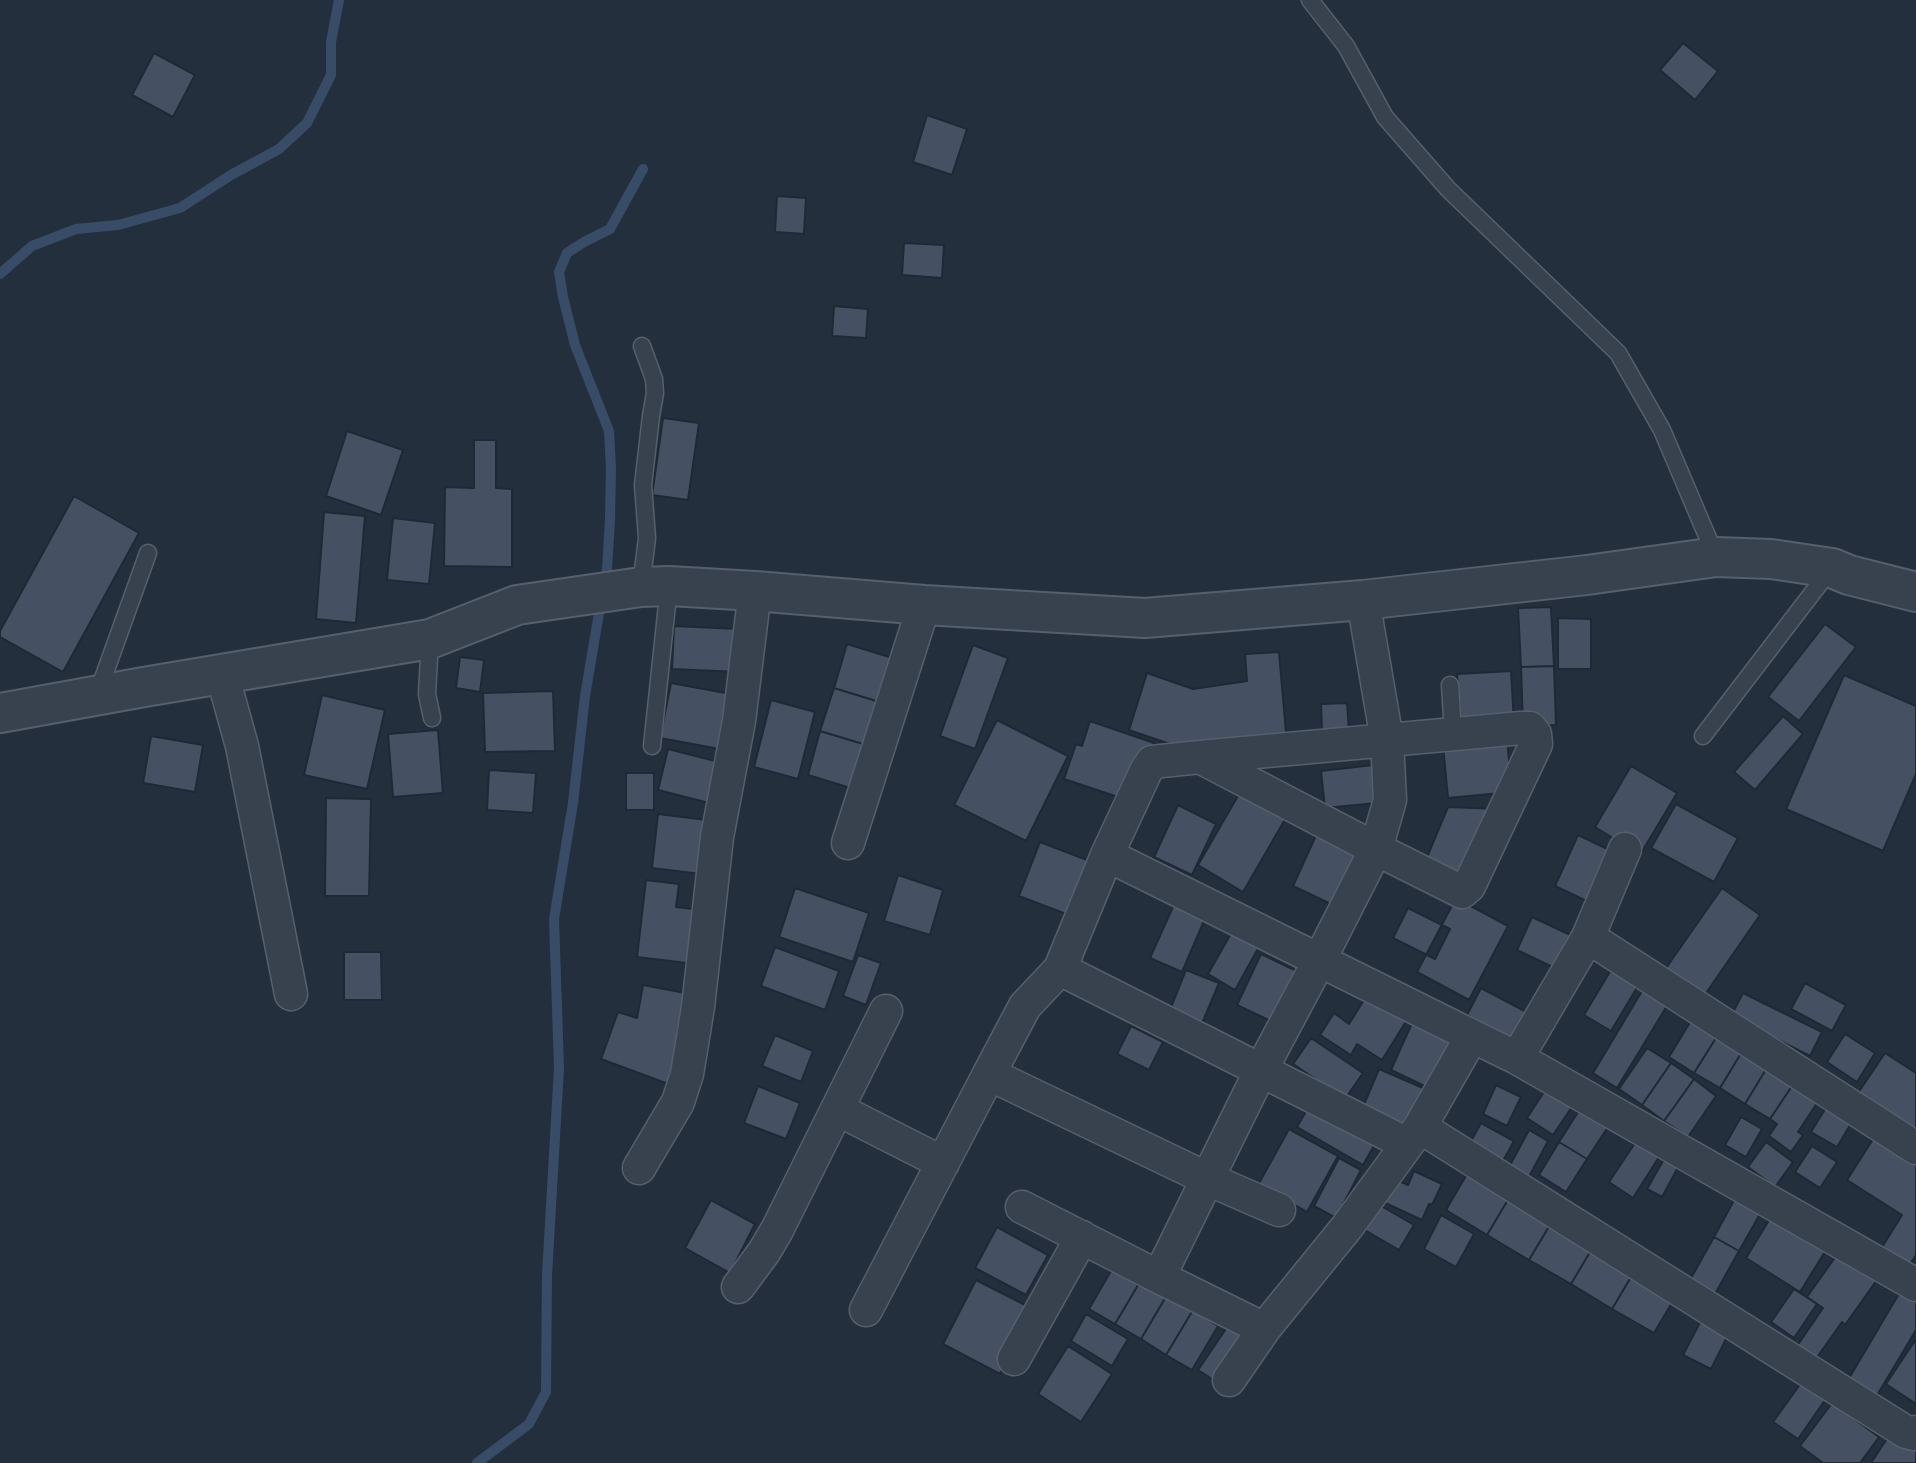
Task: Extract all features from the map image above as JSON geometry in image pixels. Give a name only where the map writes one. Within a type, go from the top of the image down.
[{"type":"street","points":[[0,713],[430,639],[517,605],[644,588],[755,591],[925,605],[1145,618],[1363,600],[1587,575],[1716,557],[1771,559],[1832,568],[1916,592]]},
{"type":"street","points":[[639,1168],[678,1102],[687,1074],[698,1007],[716,837],[739,721],[755,591]]},
{"type":"street","points":[[1159,1277],[1261,1070],[1376,849],[1390,800],[1387,740],[1363,600]]},
{"type":"street","points":[[848,843],[925,605]]},
{"type":"street","points":[[222,674],[242,746],[291,993]]},
{"type":"street","points":[[866,1310],[1026,1006],[1060,969],[1107,855],[1152,762],[1200,757],[1387,740],[1452,733],[1530,728],[1535,734],[1536,744],[1469,886],[1462,892],[1200,757]]},
{"type":"street","points":[[1517,1058],[1588,937],[1625,849]]},
{"type":"street","points":[[1107,855],[1517,1058],[1916,1285]]},
{"type":"street","points":[[1588,937],[1916,1148]]},
{"type":"street","points":[[1060,969],[1261,1070],[1413,1135],[1906,1432],[1916,1432]]},
{"type":"street","points":[[738,1287],[777,1230],[886,1011]]},
{"type":"street","points":[[1230,1380],[1264,1329],[1347,1227],[1413,1135],[1472,1036]]},
{"type":"street","points":[[989,1074],[1279,1210]]},
{"type":"street","points":[[837,1109],[943,1163]]},
{"type":"street","points":[[1022,1207],[1264,1329]]},
{"type":"street","points":[[1014,1359],[1082,1237]]},
{"type":"lane","points":[[1310,0],[1346,46],[1385,117],[1448,189],[1619,353],[1662,430],[1716,557]]},
{"type":"lane","points":[[642,346],[654,379],[655,393],[643,485],[647,538],[644,588],[652,746]]},
{"type":"lane","points":[[97,695],[148,553]]},
{"type":"lane","points":[[1703,737],[1832,568]]},
{"type":"lane","points":[[430,639],[427,694],[432,718]]},
{"type":"lane","points":[[1450,685],[1452,733]]},
{"type":"building","points":[[1683,43],[1718,71],[1695,100],[1660,70]]},
{"type":"building","points":[[154,53],[195,75],[173,117],[132,95]]},
{"type":"building","points":[[927,115],[967,129],[952,175],[913,162]]},
{"type":"building","points":[[777,196],[806,198],[804,234],[775,232]]},
{"type":"building","points":[[904,243],[944,245],[942,278],[902,275]]},
{"type":"building","points":[[834,306],[868,309],[866,338],[832,336]]},
{"type":"building","points":[[663,418],[699,423],[688,500],[652,495]]},
{"type":"building","points":[[347,431],[403,450],[381,515],[326,496]]},
{"type":"building","points":[[474,440],[496,440],[496,488],[512,489],[512,567],[444,566],[445,487],[474,488]]},
{"type":"building","points":[[74,496],[139,533],[63,672],[0,637],[0,631]]},
{"type":"building","points":[[324,512],[365,516],[356,623],[316,619]]},
{"type":"building","points":[[393,518],[435,523],[429,584],[387,580]]},
{"type":"building","points":[[1551,607],[1554,666],[1521,667],[1518,608]]},
{"type":"building","points":[[1558,618],[1591,619],[1591,669],[1558,669]]},
{"type":"building","points":[[1825,624],[1856,647],[1799,721],[1768,697]]},
{"type":"building","points":[[674,626],[740,629],[739,672],[672,669]]},
{"type":"building","points":[[847,644],[899,660],[886,704],[834,688]]},
{"type":"building","points":[[973,645],[1008,658],[975,749],[940,736]]},
{"type":"building","points":[[1279,652],[1287,744],[1202,755],[1129,730],[1147,673],[1193,689],[1247,681],[1245,654]]},
{"type":"building","points":[[460,657],[484,660],[480,692],[456,688]]},
{"type":"building","points":[[1554,666],[1556,725],[1523,726],[1521,667]]},
{"type":"building","points":[[1511,671],[1514,722],[1461,725],[1457,674]]},
{"type":"building","points":[[1844,675],[1916,706],[1916,774],[1883,851],[1786,809]]},
{"type":"building","points":[[671,683],[736,695],[725,750],[660,738]]},
{"type":"building","points":[[834,688],[886,704],[873,747],[820,731]]},
{"type":"building","points":[[553,691],[555,751],[485,752],[483,693]]},
{"type":"building","points":[[322,695],[385,710],[367,789],[304,775]]},
{"type":"building","points":[[771,700],[815,712],[798,779],[754,767]]},
{"type":"building","points":[[1347,703],[1349,731],[1322,732],[1321,704]]},
{"type":"building","points":[[1783,716],[1803,734],[1755,790],[1734,772]]},
{"type":"building","points":[[997,720],[1068,756],[1026,841],[954,805]]},
{"type":"building","points":[[1090,721],[1154,743],[1143,775],[1121,798],[1064,779],[1076,744],[1082,746]]},
{"type":"building","points":[[438,730],[443,793],[393,797],[388,734]]},
{"type":"building","points":[[820,731],[873,747],[860,791],[808,775]]},
{"type":"building","points":[[151,736],[203,745],[195,792],[143,783]]},
{"type":"building","points":[[1507,739],[1512,792],[1448,798],[1443,745]]},
{"type":"building","points":[[668,749],[727,764],[717,805],[658,790]]},
{"type":"building","points":[[1382,764],[1387,802],[1325,808],[1321,771]]},
{"type":"building","points":[[1631,766],[1677,793],[1640,855],[1595,827]]},
{"type":"building","points":[[489,770],[536,773],[533,813],[487,810]]},
{"type":"building","points":[[626,773],[654,773],[654,810],[626,810]]},
{"type":"building","points":[[1246,782],[1291,809],[1243,892],[1198,865]]},
{"type":"building","points":[[326,798],[371,799],[369,896],[325,896]]},
{"type":"building","points":[[1676,804],[1738,838],[1714,882],[1651,848]]},
{"type":"building","points":[[1178,805],[1216,824],[1192,875],[1154,857]]},
{"type":"building","points":[[1448,807],[1499,809],[1468,880],[1425,862]]},
{"type":"building","points":[[658,814],[707,820],[701,874],[652,868]]},
{"type":"building","points":[[1318,831],[1360,851],[1335,906],[1293,886]]},
{"type":"building","points":[[1578,835],[1618,854],[1595,905],[1555,886]]},
{"type":"building","points":[[1040,842],[1100,865],[1079,919],[1019,896]]},
{"type":"building","points":[[898,875],[943,890],[930,935],[884,921]]},
{"type":"building","points":[[646,880],[679,884],[676,907],[701,910],[695,964],[637,957]]},
{"type":"building","points":[[795,888],[869,913],[853,962],[779,937]]},
{"type":"building","points":[[1722,888],[1760,915],[1704,996],[1666,968]]},
{"type":"building","points":[[1456,898],[1508,926],[1469,1000],[1417,972]]},
{"type":"building","points":[[1176,900],[1207,914],[1182,972],[1150,958]]},
{"type":"building","points":[[1408,908],[1450,929],[1435,959],[1393,938]]},
{"type":"building","points":[[1532,917],[1579,939],[1563,972],[1517,950]]},
{"type":"building","points":[[1233,930],[1260,945],[1235,990],[1208,974]]},
{"type":"building","points":[[775,947],[839,971],[825,1010],[761,986]]},
{"type":"building","points":[[344,952],[381,952],[382,1000],[344,1000]]},
{"type":"building","points":[[1261,954],[1303,974],[1279,1025],[1237,1005]]},
{"type":"building","points":[[858,955],[881,963],[866,1005],[843,996]]},
{"type":"building","points":[[1614,965],[1641,981],[1611,1031],[1584,1015]]},
{"type":"building","points":[[1186,970],[1219,983],[1198,1033],[1166,1020]]},
{"type":"building","points":[[1805,983],[1846,1005],[1832,1031],[1791,1009]]},
{"type":"building","points":[[643,985],[685,993],[677,1033],[688,1037],[671,1085],[601,1059],[618,1012],[637,1018]]},
{"type":"building","points":[[1645,986],[1670,1001],[1617,1088],[1593,1073]]},
{"type":"building","points":[[1481,988],[1534,1016],[1520,1044],[1467,1015]]},
{"type":"building","points":[[1370,990],[1410,1015],[1382,1060],[1357,1044],[1351,1055],[1320,1035],[1334,1013],[1349,1024]]},
{"type":"building","points":[[1743,993],[1822,1032],[1810,1056],[1731,1016]]},
{"type":"building","points":[[1417,1012],[1460,1032],[1433,1090],[1391,1070]]},
{"type":"building","points":[[1695,1014],[1721,1030],[1694,1073],[1669,1057]]},
{"type":"building","points":[[1131,1026],[1163,1042],[1149,1070],[1117,1054]]},
{"type":"building","points":[[1721,1030],[1746,1045],[1720,1088],[1694,1073]]},
{"type":"building","points":[[1845,1034],[1875,1053],[1857,1082],[1827,1062]]},
{"type":"building","points":[[775,1035],[813,1051],[801,1082],[762,1066]]},
{"type":"building","points":[[1311,1038],[1363,1073],[1345,1099],[1293,1064]]},
{"type":"building","points":[[1746,1045],[1771,1061],[1745,1104],[1720,1088]]},
{"type":"building","points":[[1647,1048],[1671,1063],[1642,1105],[1619,1089]]},
{"type":"building","points":[[1885,1053],[1916,1073],[1916,1131],[1858,1093]]},
{"type":"building","points":[[1771,1061],[1798,1077],[1770,1119],[1745,1104]]},
{"type":"building","points":[[1671,1063],[1694,1079],[1664,1121],[1642,1105]]},
{"type":"building","points":[[1379,1069],[1430,1091],[1413,1129],[1363,1107]]},
{"type":"building","points":[[1798,1077],[1823,1094],[1798,1132],[1803,1135],[1791,1152],[1769,1136],[1777,1124],[1770,1119]]},
{"type":"building","points":[[1694,1079],[1716,1096],[1688,1137],[1664,1121]]},
{"type":"building","points":[[1551,1081],[1578,1098],[1553,1135],[1527,1118]]},
{"type":"building","points":[[1496,1085],[1521,1097],[1507,1126],[1483,1114]]},
{"type":"building","points":[[758,1086],[800,1103],[786,1139],[744,1123]]},
{"type":"building","points":[[1313,1099],[1379,1137],[1363,1165],[1297,1127]]},
{"type":"building","points":[[1830,1101],[1855,1117],[1837,1147],[1811,1132]]},
{"type":"building","points":[[1580,1109],[1608,1127],[1587,1159],[1559,1142]]},
{"type":"building","points":[[1741,1117],[1762,1129],[1746,1157],[1725,1145]]},
{"type":"building","points":[[1481,1123],[1514,1141],[1503,1161],[1470,1143]]},
{"type":"building","points":[[1289,1129],[1338,1156],[1307,1212],[1258,1185]]},
{"type":"building","points":[[1529,1130],[1548,1141],[1529,1177],[1509,1167]]},
{"type":"building","points":[[1641,1134],[1664,1149],[1633,1198],[1609,1182]]},
{"type":"building","points":[[1875,1136],[1916,1161],[1916,1255],[1904,1274],[1876,1257],[1902,1215],[1847,1180]]},
{"type":"building","points":[[1559,1142],[1587,1159],[1566,1192],[1539,1175]]},
{"type":"building","points":[[1766,1142],[1793,1162],[1775,1187],[1748,1167]]},
{"type":"building","points":[[1812,1146],[1837,1162],[1820,1188],[1795,1172]]},
{"type":"building","points":[[1668,1152],[1682,1160],[1662,1197],[1647,1189]]},
{"type":"building","points":[[1339,1158],[1361,1170],[1336,1218],[1314,1206]]},
{"type":"building","points":[[1414,1171],[1442,1184],[1422,1220],[1381,1201],[1392,1178],[1408,1185]]},
{"type":"building","points":[[1467,1174],[1509,1198],[1487,1235],[1446,1210]]},
{"type":"building","points":[[1738,1193],[1764,1207],[1739,1251],[1714,1237]]},
{"type":"building","points":[[1509,1198],[1551,1223],[1529,1260],[1487,1235]]},
{"type":"building","points":[[711,1200],[755,1224],[730,1273],[685,1248]]},
{"type":"building","points":[[1371,1200],[1414,1225],[1399,1250],[1356,1225]]},
{"type":"building","points":[[1777,1207],[1831,1242],[1800,1292],[1746,1258]]},
{"type":"building","points":[[1441,1215],[1474,1234],[1456,1267],[1424,1249]]},
{"type":"building","points":[[1551,1223],[1593,1247],[1571,1284],[1529,1260]]},
{"type":"building","points":[[997,1227],[1048,1255],[1026,1295],[975,1268]]},
{"type":"building","points":[[1714,1237],[1739,1251],[1715,1294],[1690,1280]]},
{"type":"building","points":[[1593,1247],[1634,1272],[1612,1309],[1571,1284]]},
{"type":"building","points":[[1841,1249],[1879,1277],[1845,1325],[1842,1322],[1813,1363],[1795,1349],[1823,1308],[1807,1297]]},
{"type":"building","points":[[1115,1264],[1141,1280],[1115,1324],[1089,1309]]},
{"type":"building","points":[[1634,1272],[1676,1296],[1654,1333],[1612,1309]]},
{"type":"building","points":[[976,1280],[1033,1309],[1000,1374],[943,1344]]},
{"type":"building","points":[[1141,1280],[1167,1295],[1141,1339],[1115,1324]]},
{"type":"building","points":[[1794,1289],[1817,1304],[1794,1338],[1771,1322]]},
{"type":"building","points":[[1900,1292],[1916,1301],[1916,1330],[1873,1402],[1845,1385]]},
{"type":"building","points":[[1167,1295],[1193,1310],[1166,1355],[1141,1339]]},
{"type":"building","points":[[1193,1310],[1218,1326],[1192,1370],[1166,1355]]},
{"type":"building","points":[[1706,1311],[1733,1325],[1711,1369],[1683,1355]]},
{"type":"building","points":[[1086,1314],[1128,1339],[1112,1366],[1071,1341]]},
{"type":"building","points":[[1230,1323],[1253,1339],[1223,1386],[1198,1370]]},
{"type":"building","points":[[1916,1339],[1916,1404],[1886,1384]]},
{"type":"building","points":[[1068,1346],[1112,1374],[1081,1422],[1038,1394]]},
{"type":"building","points":[[1806,1376],[1830,1393],[1798,1439],[1773,1422]]},
{"type":"building","points":[[1832,1403],[1879,1437],[1860,1463],[1823,1463],[1800,1446]]},
{"type":"building","points":[[1892,1431],[1916,1447],[1916,1463],[1871,1463]]},
{"type":"waterway","points":[[0,274],[32,246],[76,229],[118,225],[180,208],[231,175],[279,149],[307,123],[331,75],[331,42],[339,0]]},
{"type":"waterway","points":[[604,585],[610,519],[609,431],[575,345],[559,272],[567,253],[610,229],[643,169]]},
{"type":"waterway","points":[[477,1463],[529,1424],[546,1392],[547,1275],[559,1068],[554,919],[601,601]]}]
